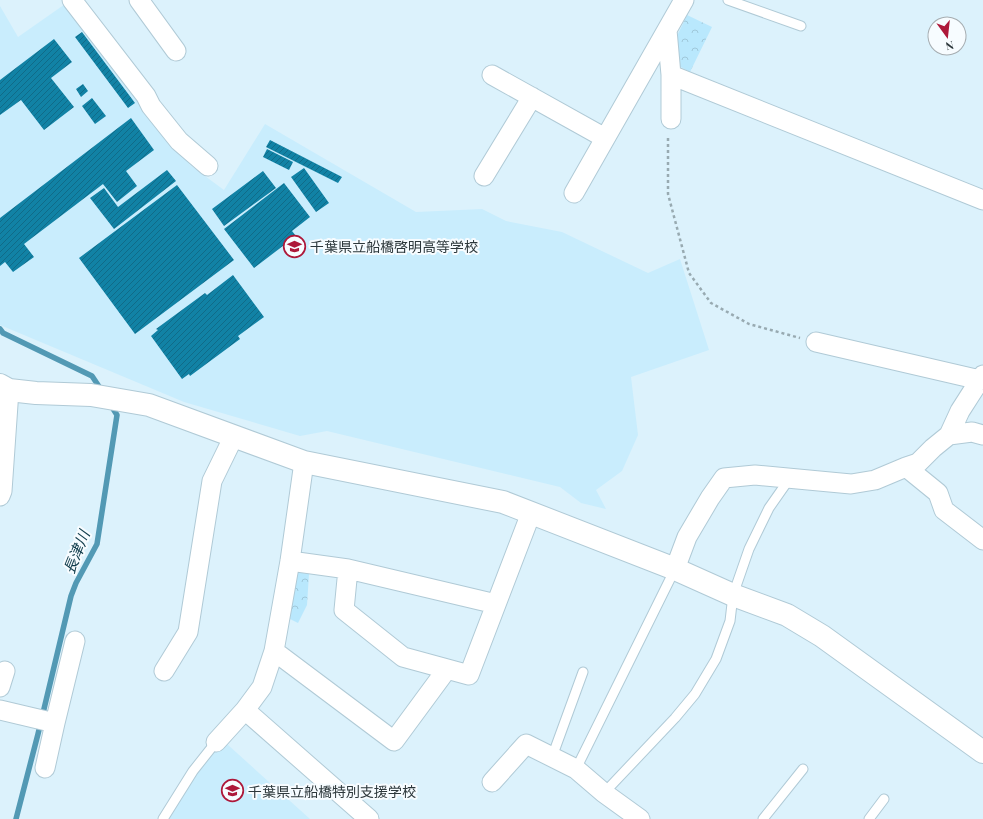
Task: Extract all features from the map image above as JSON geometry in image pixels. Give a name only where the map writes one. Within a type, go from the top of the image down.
[{"type":"street","points":[[72,0],[179,141],[208,166]]},
{"type":"street","points":[[574,193],[684,0]]},
{"type":"street","points":[[142,2],[176,51]]},
{"type":"street","points":[[667,30],[671,75],[672,119]]},
{"type":"street","points":[[492,75],[605,138]]},
{"type":"street","points":[[671,75],[983,200]]},
{"type":"street","points":[[484,176],[532,97]]},
{"type":"street","points":[[675,569],[687,537],[710,498],[724,478],[755,475],[851,484],[875,480],[918,463],[949,436],[960,411],[982,378],[816,342]]},
{"type":"street","points":[[0,496],[2,491],[5,387],[36,393],[91,395],[149,405],[304,462],[503,502],[675,569],[733,595],[787,615],[822,636],[983,752]]},
{"type":"street","points":[[949,436],[972,432],[983,435]]},
{"type":"street","points":[[164,671],[188,632],[212,481],[234,436]]},
{"type":"street","points":[[216,742],[245,710],[262,687],[274,651],[290,561],[304,462]]},
{"type":"street","points":[[906,467],[938,492],[944,510],[983,540]]},
{"type":"street","points":[[348,569],[344,610],[403,657],[469,675],[531,513]]},
{"type":"street","points":[[290,561],[348,569],[496,604]]},
{"type":"street","points":[[45,768],[75,641]]},
{"type":"street","points":[[274,651],[394,741],[447,669]]},
{"type":"street","points":[[0,710],[55,722]]},
{"type":"street","points":[[245,710],[369,819]]},
{"type":"street","points":[[492,782],[526,744],[576,769],[630,814]]},
{"type":"lane","points":[[728,0],[801,26]]},
{"type":"lane","points":[[604,793],[675,718],[695,694],[716,659],[730,621],[733,595],[749,549],[769,508],[790,478]]},
{"type":"lane","points":[[576,769],[675,569]]},
{"type":"lane","points":[[552,758],[583,672]]},
{"type":"lane","points":[[162,819],[193,771],[216,742]]},
{"type":"lane","points":[[763,819],[803,769]]},
{"type":"lane","points":[[869,819],[884,799]]},
{"type":"path","points":[[672,119],[668,137],[668,194],[689,273],[711,303],[749,324],[816,342]]},
{"type":"shaded area","name":"千葉県立船橋啓明高等学校","points":[[68,2],[190,165],[224,190],[265,124],[416,212],[482,209],[506,221],[562,232],[648,273],[680,259],[709,350],[631,377],[638,435],[622,471],[596,490],[606,509],[581,503],[560,487],[327,431],[300,436],[184,402],[0,325],[0,6],[18,37]]},
{"type":"shaded area","name":"千葉県立船橋特別支援学校","points":[[227,744],[310,819],[169,819],[196,775],[217,747]]},
{"type":"green space","points":[[687,15],[712,27],[690,72],[679,66],[677,36]]},
{"type":"green space","points":[[296,572],[309,574],[307,605],[298,623],[290,619]]},
{"type":"building","points":[[82,32],[135,103],[128,108],[75,37]]},
{"type":"building","points":[[54,39],[72,62],[51,78],[74,107],[44,130],[21,100],[0,115],[0,80]]},
{"type":"building","points":[[83,84],[88,91],[81,97],[76,89]]},
{"type":"building","points":[[92,98],[106,116],[95,124],[82,106]]},
{"type":"building","points":[[131,118],[154,150],[126,171],[137,186],[117,202],[103,184],[24,244],[34,257],[13,272],[5,262],[0,266],[0,218]]},
{"type":"building","points":[[270,140],[342,177],[338,183],[266,147]]},
{"type":"building","points":[[267,149],[293,162],[289,170],[263,157]]},
{"type":"building","points":[[304,168],[329,203],[316,212],[291,177]]},
{"type":"building","points":[[167,170],[176,181],[114,229],[90,198],[104,188],[118,207]]},
{"type":"building","points":[[263,171],[276,188],[224,226],[212,209]]},
{"type":"building","points":[[284,183],[310,217],[292,231],[296,236],[254,268],[224,229]]},
{"type":"building","points":[[177,185],[234,260],[135,334],[79,258]]},
{"type":"building","points":[[233,275],[264,317],[238,336],[240,339],[190,376],[189,374],[182,379],[151,336],[158,330],[156,329],[205,293],[207,295]]},
{"type":"waterway","name":"長津川","points":[[0,329],[3,333],[92,376],[102,391]]},
{"type":"waterway","name":"長津川","points":[[16,819],[71,596],[76,583],[97,544],[117,415],[110,404]]},
{"type":"place","name":"千葉県立船橋啓明高等学校","points":[[295,246]]},
{"type":"place","name":"千葉県立船橋特別支援学校","points":[[233,791]]}]
